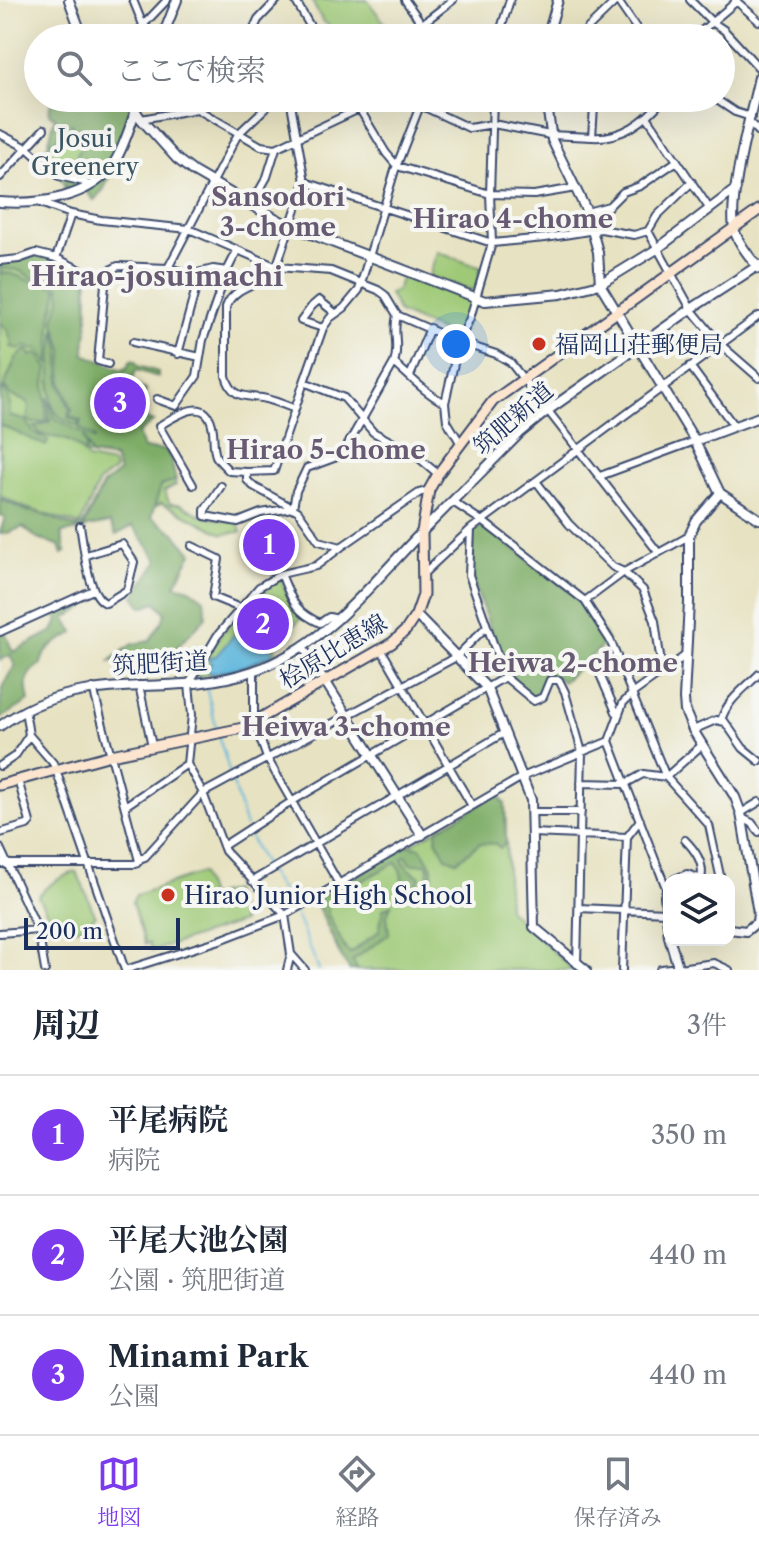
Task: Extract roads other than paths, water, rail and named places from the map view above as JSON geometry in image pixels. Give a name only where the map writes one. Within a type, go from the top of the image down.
[{"type":"main road","name":"桧原比恵線","points":[[0,785],[111,755],[243,728],[381,649],[406,630],[416,615],[423,595],[422,532],[429,490],[493,401],[759,210]]},
{"type":"street","points":[[69,0],[78,24]]},
{"type":"street","points":[[133,0],[142,24]]},
{"type":"street","points":[[144,24],[167,0]]},
{"type":"street","points":[[166,24],[177,0]]},
{"type":"street","points":[[257,24],[277,0]]},
{"type":"street","points":[[295,0],[309,24]]},
{"type":"street","points":[[405,0],[422,24],[453,0]]},
{"type":"street","points":[[502,24],[510,0]]},
{"type":"street","points":[[551,24],[558,0]]},
{"type":"street","points":[[592,24],[617,0],[633,24]]},
{"type":"street","points":[[690,0],[715,24]]},
{"type":"street","points":[[710,24],[736,0],[759,21]]},
{"type":"street","points":[[735,42],[759,68]]},
{"type":"street","points":[[758,267],[733,227],[736,189],[759,77]]},
{"type":"street","points":[[40,203],[90,186],[101,178],[115,163],[135,112]]},
{"type":"street","points":[[136,112],[177,159],[211,183],[251,205],[290,226],[485,301],[561,294],[600,284],[657,249],[736,189]]},
{"type":"street","points":[[141,119],[180,112]]},
{"type":"street","points":[[202,112],[261,146],[276,148],[353,112]]},
{"type":"street","points":[[168,268],[238,134],[261,112]]},
{"type":"street","points":[[292,112],[305,182],[277,267],[270,276],[229,298],[226,307],[226,376],[229,386],[241,397],[263,398],[295,409]]},
{"type":"street","points":[[361,112],[397,166],[490,194],[534,195],[576,188]]},
{"type":"street","points":[[193,485],[159,426],[187,409],[197,409],[206,414],[213,427],[217,459],[229,471],[274,471],[323,328],[335,313],[355,297],[361,283],[383,206],[418,112]]},
{"type":"street","points":[[440,112],[469,128],[493,124],[550,135],[592,137],[625,132],[653,112]]},
{"type":"street","points":[[461,444],[447,421],[445,403],[459,342],[476,299],[492,243],[493,112]]},
{"type":"street","points":[[548,112],[550,135],[587,212],[598,252],[600,284],[695,441],[720,493],[759,519]]},
{"type":"street","points":[[592,137],[594,112]]},
{"type":"street","points":[[735,112],[750,120],[759,132]]},
{"type":"street","points":[[648,118],[709,208]]},
{"type":"street","points":[[0,177],[44,129]]},
{"type":"street","points":[[0,134],[27,148],[59,176],[90,186]]},
{"type":"street","points":[[251,205],[267,177],[276,148]]},
{"type":"street","points":[[587,212],[609,206],[623,192],[640,186],[677,161]]},
{"type":"street","points":[[305,182],[492,243],[592,230],[634,235],[648,231],[657,216],[692,182]]},
{"type":"street","points":[[0,202],[40,203],[101,220],[189,229],[277,267],[326,270],[385,295],[397,315],[496,354],[510,362],[658,552]]},
{"type":"street","points":[[56,258],[71,214]]},
{"type":"street","points":[[648,231],[691,309],[720,344],[759,378]]},
{"type":"street","points":[[157,399],[176,406],[197,376],[203,340],[237,251]]},
{"type":"street","points":[[0,261],[36,253],[56,258],[91,275],[106,274],[118,266],[168,268],[193,274],[213,269],[227,271]]},
{"type":"street","name":"筑肥新道","points":[[422,532],[520,433],[547,411],[691,309],[758,267]]},
{"type":"street","points":[[178,354],[200,273]]},
{"type":"street","points":[[106,274],[98,361],[108,364]]},
{"type":"street","points":[[323,328],[301,321],[319,300],[335,313]]},
{"type":"street","points":[[293,508],[296,491],[307,468],[342,455],[394,363],[398,345],[393,330],[397,315]]},
{"type":"street","points":[[424,573],[481,520],[759,316]]},
{"type":"street","points":[[410,376],[430,328]]},
{"type":"street","points":[[133,342],[200,357]]},
{"type":"street","points":[[394,363],[423,386],[429,396],[445,403]]},
{"type":"street","points":[[690,366],[734,426]]},
{"type":"street","points":[[304,382],[344,398],[373,432],[414,454],[438,474]]},
{"type":"street","points":[[600,476],[759,417]]},
{"type":"street","points":[[247,472],[247,480],[253,486],[298,511],[319,541],[341,547]]},
{"type":"street","points":[[536,481],[569,524],[613,567],[624,572],[643,590],[655,621],[662,671]]},
{"type":"street","points":[[221,486],[205,510],[205,516],[238,522],[261,513],[293,508]]},
{"type":"street","points":[[287,970],[291,954],[285,915],[225,851],[203,793],[187,764],[192,715],[189,684],[217,636],[259,587],[281,574],[316,566],[419,493],[429,490]]},
{"type":"street","points":[[720,493],[696,521],[689,536],[685,711],[693,730],[735,797],[742,816],[758,925],[746,931],[735,930]]},
{"type":"street","points":[[453,502],[585,601],[617,656],[666,777],[709,825],[720,874]]},
{"type":"street","points":[[80,526],[93,590],[100,601],[106,603],[127,590],[134,562],[122,544],[86,555]]},
{"type":"street","points":[[471,529],[469,575],[505,677],[534,701],[543,697],[550,680],[559,680],[582,752],[577,964]]},
{"type":"street","name":"筑肥街道","points":[[0,726],[25,710],[63,694],[93,688],[218,681],[254,670],[303,647],[338,619],[422,532]]},
{"type":"street","points":[[585,601],[624,572],[689,536]]},
{"type":"street","points":[[192,546],[219,559],[211,593],[213,597],[240,608]]},
{"type":"street","points":[[281,574],[294,604],[303,615],[320,623],[329,617],[338,619]]},
{"type":"street","points":[[0,632],[93,590]]},
{"type":"street","points":[[416,615],[487,688],[531,800],[534,927],[586,970]]},
{"type":"street","points":[[3,863],[136,864],[203,793],[456,657],[487,626]]},
{"type":"street","points":[[303,647],[422,835]]},
{"type":"street","points":[[381,649],[472,806]]},
{"type":"street","points":[[663,875],[609,741],[623,703],[686,655]]},
{"type":"street","points":[[617,656],[598,670],[619,714]]},
{"type":"street","points":[[254,670],[254,722],[267,758],[339,884]]},
{"type":"street","points":[[721,721],[734,698],[759,674]]},
{"type":"street","points":[[223,846],[291,802],[505,677]]},
{"type":"street","points":[[139,685],[152,746]]},
{"type":"street","points":[[93,688],[139,859]]},
{"type":"street","points":[[25,710],[29,735],[56,770],[125,970],[220,940],[285,915],[522,777],[609,741]]},
{"type":"street","points":[[693,730],[716,720],[725,722],[743,748],[759,761]]},
{"type":"street","points":[[252,881],[504,733]]},
{"type":"street","points":[[0,766],[22,749],[29,735]]},
{"type":"street","points":[[581,783],[625,784],[643,774],[666,777],[702,745]]},
{"type":"street","points":[[125,806],[187,764]]},
{"type":"street","points":[[0,833],[30,822],[18,780]]},
{"type":"street","points":[[742,816],[759,802]]},
{"type":"street","points":[[531,812],[581,812]]},
{"type":"street","points":[[742,816],[759,832]]},
{"type":"street","points":[[622,970],[627,837],[640,820]]},
{"type":"street","points":[[532,833],[627,837]]},
{"type":"street","points":[[685,840],[696,851],[702,874]]},
{"type":"street","points":[[0,848],[3,863],[38,930],[45,970]]},
{"type":"street","points":[[579,908],[663,912]]},
{"type":"street","points":[[0,933],[38,930]]},
{"type":"street","points":[[672,946],[679,969]]},
{"type":"street","points":[[291,954],[305,970]]},
{"type":"street","points":[[661,970],[714,963],[729,970]]},
{"type":"water","points":[[265,599],[272,601],[282,625],[271,648],[273,654],[212,674],[206,669],[212,663],[207,659],[216,656]]},
{"type":"waterway","points":[[207,690],[217,731]]},
{"type":"waterway","points":[[219,737],[246,827]]},
{"type":"waterway","points":[[248,833],[265,867],[292,907]]},
{"type":"waterway","points":[[295,912],[319,970]]},
{"type":"place","name":"福岡山荘郵便局","points":[[539,344]]},
{"type":"place","name":"Minami Park","points":[[120,403]]},
{"type":"place","name":"平尾病院","points":[[269,545]]},
{"type":"place","name":"平尾大池公園","points":[[263,624]]},
{"type":"place","name":"Hirao Junior High School","points":[[168,895]]},
{"type":"district","name":"Sansodori 3-chome","points":[[278,212]]},
{"type":"district","name":"Hirao 4-chome","points":[[513,219]]},
{"type":"district","name":"Hirao-josuimachi","points":[[157,276]]},
{"type":"district","name":"Hirao 5-chome","points":[[326,450]]},
{"type":"district","name":"Heiwa 2-chome","points":[[573,663]]},
{"type":"district","name":"Heiwa 3-chome","points":[[346,727]]},
{"type":"park label","name":"Josui Greenery","points":[[85,152]]}]
